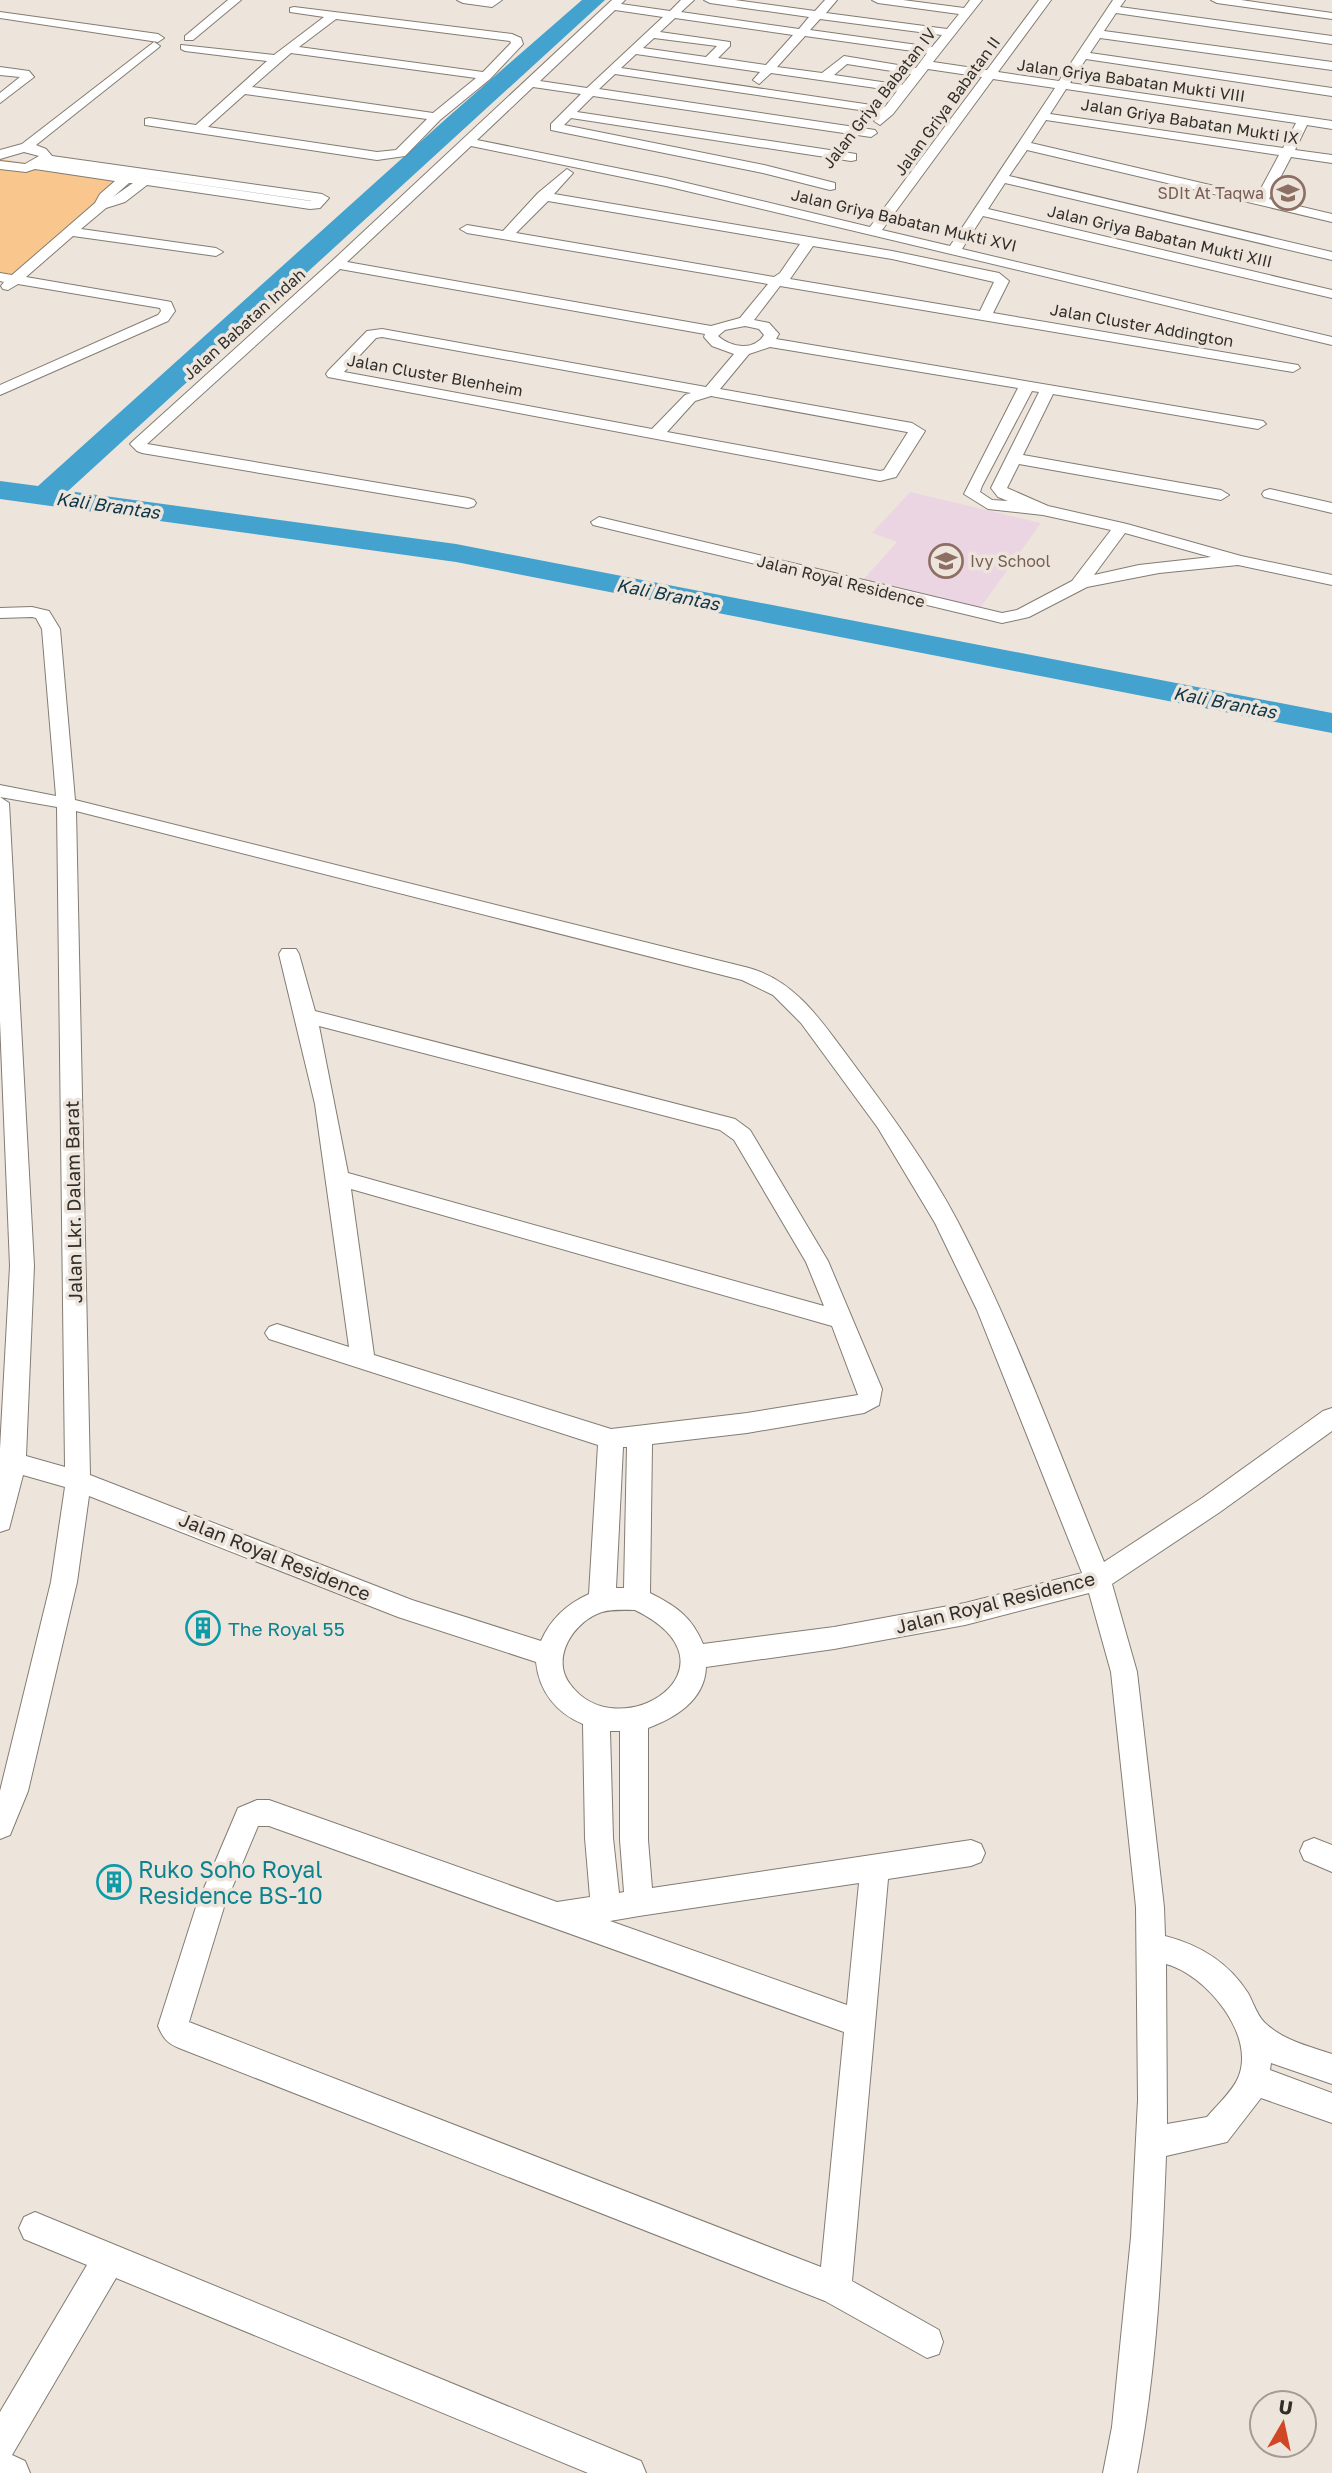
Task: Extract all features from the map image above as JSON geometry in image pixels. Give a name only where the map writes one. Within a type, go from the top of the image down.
[{"type":"street","points":[[96,109],[235,0]]},
{"type":"street","points":[[463,0],[492,4],[496,0]]},
{"type":"street","points":[[688,0],[555,127],[679,168],[764,169],[829,186]]},
{"type":"street","points":[[710,0],[950,33]]},
{"type":"street","points":[[679,168],[709,135],[736,113],[749,91],[831,0]]},
{"type":"street","points":[[878,0],[966,12]]},
{"type":"street","name":"Jalan Griya Babatan IV","points":[[829,186],[976,0]]},
{"type":"street","name":"Jalan Griya Babatan II","points":[[874,231],[1045,0]]},
{"type":"street","points":[[1217,0],[1332,16]]},
{"type":"street","points":[[616,3],[672,14],[935,51]]},
{"type":"street","name":"Jalan Babatan Indah","points":[[468,503],[142,448],[138,444],[337,264],[616,3]]},
{"type":"street","points":[[954,250],[1116,5],[1332,40]]},
{"type":"street","points":[[149,122],[377,156],[400,153],[436,117],[486,76],[517,44],[517,40],[294,10]]},
{"type":"street","points":[[0,15],[162,39],[181,45],[486,76]]},
{"type":"street","points":[[199,130],[283,54],[334,15]]},
{"type":"street","points":[[0,23],[162,39],[181,45]]},
{"type":"street","points":[[651,34],[726,44],[707,62]]},
{"type":"street","points":[[1097,34],[1332,66]]},
{"type":"street","points":[[1,156],[26,148],[162,39]]},
{"type":"street","points":[[634,50],[905,89]]},
{"type":"street","points":[[1082,55],[1332,92]]},
{"type":"street","name":"Jalan Griya Babatan Mukti VIII","points":[[824,78],[844,60],[990,75],[1332,125]]},
{"type":"street","points":[[612,70],[889,111]]},
{"type":"street","points":[[0,71],[25,74],[28,77],[0,99]]},
{"type":"street","points":[[531,83],[871,133]]},
{"type":"street","points":[[245,90],[436,117]]},
{"type":"street","points":[[567,114],[781,146],[829,186]]},
{"type":"street","name":"Jalan Griya Babatan Mukti IX","points":[[1042,116],[1332,159]]},
{"type":"street","points":[[1261,202],[1284,153],[1303,121]]},
{"type":"street","name":"Jalan Griya Babatan Mukti XVI","points":[[466,141],[829,186],[874,231],[1331,338]]},
{"type":"street","points":[[1023,145],[1332,218]]},
{"type":"street","points":[[764,169],[781,146]]},
{"type":"street","points":[[26,148],[45,155],[94,169],[126,178],[182,182],[323,198],[315,205],[310,205],[182,182],[94,169]]},
{"type":"street","points":[[1,156],[15,168],[45,155]]},
{"type":"street","points":[[507,235],[566,173]]},
{"type":"street","points":[[0,293],[8,279],[72,232],[126,178]]},
{"type":"street","points":[[1002,178],[1332,256]]},
{"type":"street","points":[[101,205],[120,199],[144,181]]},
{"type":"street","points":[[543,196],[892,255],[1000,278],[1002,281],[985,316]]},
{"type":"street","name":"Jalan Griya Babatan Mukti XIII","points":[[980,211],[1332,294]]},
{"type":"street","name":"Jalan Cluster Addington","points":[[467,229],[783,280],[1293,368]]},
{"type":"street","points":[[72,232],[216,252]]},
{"type":"street","points":[[745,322],[783,280],[809,242]]},
{"type":"street","points":[[337,264],[713,331]]},
{"type":"street","points":[[0,391],[163,318],[168,311],[166,305],[8,279]]},
{"type":"street","points":[[764,326],[783,280]]},
{"type":"street","points":[[745,322],[764,326],[772,334],[769,342],[760,348],[745,350],[716,344],[711,337],[713,331],[721,326],[745,322]]},
{"type":"street","name":"Jalan Cluster Blenheim","points":[[382,332],[690,394],[709,392],[917,431],[890,474],[886,476],[333,373],[372,334],[382,332]]},
{"type":"street","points":[[769,342],[1258,424]]},
{"type":"street","points":[[657,433],[726,348]]},
{"type":"street","points":[[709,392],[745,350]]},
{"type":"street","name":"Jalan Royal Residence","points":[[1027,386],[972,494],[988,504],[1047,511],[1121,527],[1238,560],[1332,580]]},
{"type":"street","name":"Jalan Royal Residence","points":[[1047,390],[999,484],[999,492],[1047,511]]},
{"type":"street","points":[[1014,458],[1222,495]]},
{"type":"street","points":[[1270,494],[1332,508]]},
{"type":"street","name":"Jalan Royal Residence","points":[[599,522],[996,618],[1018,615],[1078,584],[1143,569],[1238,560]]},
{"type":"street","name":"Jalan Royal Residence","points":[[1078,584],[1121,527]]},
{"type":"street","name":"Jalan Lkr. Dalam Barat","points":[[0,613],[32,612],[43,615],[51,629],[66,803],[78,1481],[64,1582],[14,1791],[0,1826]]},
{"type":"street","points":[[0,791],[66,803],[749,975],[780,990],[808,1018],[886,1123],[946,1221],[994,1322],[1098,1580],[1124,1672],[1150,1906],[1153,2100],[1146,2251],[1129,2427],[1120,2473]]},
{"type":"street","points":[[0,803],[22,1266],[0,1522]]},
{"type":"street","points":[[289,954],[309,1016],[339,1178],[363,1360]]},
{"type":"street","points":[[276,1333],[611,1439],[640,1438],[864,1404],[870,1398],[870,1389],[817,1261],[736,1129],[727,1124],[309,1016]]},
{"type":"street","points":[[339,1178],[840,1319]]},
{"type":"street","name":"Jalan Royal Residence","points":[[694,1657],[834,1638],[965,1614],[1098,1580],[1211,1506],[1332,1418]]},
{"type":"street","points":[[637,1599],[640,1438]]},
{"type":"street","points":[[602,1600],[611,1439]]},
{"type":"street","name":"Jalan Royal Residence","points":[[6,1460],[78,1481],[407,1609],[549,1655]]},
{"type":"street","points":[[637,1599],[659,1606],[677,1619],[689,1637],[694,1657],[691,1679],[678,1698],[659,1713],[634,1721],[596,1718],[569,1704],[553,1682],[549,1655],[557,1631],[576,1612],[602,1600],[637,1599]]},
{"type":"street","points":[[596,1718],[599,1839],[606,1908]]},
{"type":"street","points":[[634,1721],[634,1840],[639,1903]]},
{"type":"street","points":[[861,2024],[269,1813],[257,1812],[248,1817],[210,1907],[173,2026],[179,2033],[835,2290],[927,2342]]},
{"type":"street","points":[[556,1915],[971,1853]]},
{"type":"street","points":[[835,2290],[875,1867]]},
{"type":"street","points":[[1150,1946],[1194,1960],[1231,1991],[1252,2031],[1256,2057],[1253,2082],[1216,2131],[1151,2143]]},
{"type":"street","points":[[1252,2031],[1279,2051],[1332,2069]]},
{"type":"street","points":[[1253,2082],[1272,2085],[1332,2108]]},
{"type":"street","points":[[35,2228],[629,2473]]},
{"type":"street","points":[[0,2444],[109,2259]]},
{"type":"street","points":[[0,2467],[13,2473]]},
{"type":"shaded area","points":[[0,159],[126,178],[15,280],[0,277]]},
{"type":"shaded area","name":"Ivy School","points":[[910,492],[1041,523],[978,611],[862,581],[897,542],[872,533]]},
{"type":"waterway","points":[[45,496],[456,122],[595,0]]},
{"type":"waterway","name":"Kali Brantas","points":[[0,490],[45,496]]},
{"type":"waterway","name":"Kali Brantas","points":[[45,496],[456,553],[1332,723]]},
{"type":"place","name":"SDIt At Taqwa","points":[[1288,193]]},
{"type":"place","name":"Ivy School","points":[[946,561]]},
{"type":"place","name":"The Royal 55","points":[[203,1628]]},
{"type":"place","name":"Ruko Soho Royal Residence BS-10","points":[[114,1882]]}]
